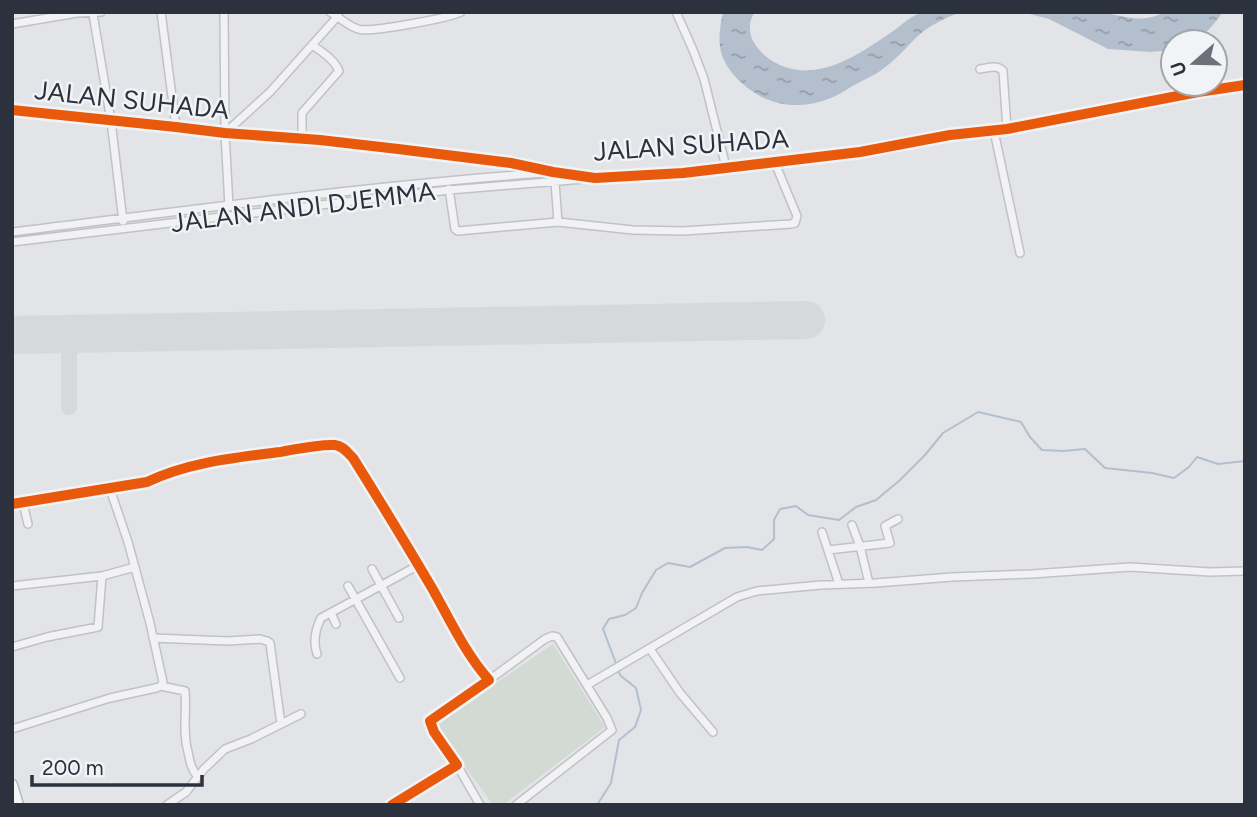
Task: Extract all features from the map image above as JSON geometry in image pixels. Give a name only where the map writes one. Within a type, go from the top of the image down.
[{"type":"highway","points":[[12,785],[18,805]]},
{"type":"street","points":[[161,12],[176,127]]},
{"type":"street","points":[[224,12],[225,133],[230,215]]},
{"type":"street","points":[[225,133],[270,92],[312,45],[334,14],[361,30],[372,30],[461,12]]},
{"type":"street","points":[[676,12],[704,79],[726,167]]},
{"type":"street","points":[[12,24],[77,13],[97,13],[124,228]]},
{"type":"street","points":[[302,139],[302,113],[339,71],[335,63],[312,45]]},
{"type":"street","points":[[980,69],[996,67],[1003,71],[1007,129]]},
{"type":"street","name":"JALAN SUHADA","points":[[12,110],[486,160],[595,178],[683,173],[860,152],[950,135],[1007,129],[1245,85]]},
{"type":"street","points":[[994,131],[1020,253]]},
{"type":"street","points":[[449,180],[455,229],[458,231],[558,222],[633,230],[683,231],[795,223],[797,216],[775,163]]},
{"type":"street","name":"JALAN ANDI DJEMMA","points":[[13,238],[123,218],[229,205],[449,180],[553,172]]},
{"type":"street","name":"JALAN ANDI DJEMMA","points":[[13,238],[124,228],[449,190],[595,178]]},
{"type":"street","points":[[555,182],[558,222]]},
{"type":"street","points":[[368,190],[370,199]]},
{"type":"street","points":[[12,504],[147,482],[190,466],[336,445],[344,448],[352,457],[480,670],[489,680]]},
{"type":"street","points":[[110,489],[135,568],[162,676],[161,686]]},
{"type":"street","points":[[23,503],[28,524]]},
{"type":"street","points":[[828,550],[890,543],[885,526],[898,519]]},
{"type":"street","points":[[852,526],[869,583]]},
{"type":"street","points":[[822,532],[839,584]]},
{"type":"street","points":[[317,654],[314,645],[321,618],[419,565]]},
{"type":"street","points":[[587,685],[737,597],[757,591],[1130,567],[1210,572],[1245,571]]},
{"type":"street","points":[[12,586],[102,576],[135,568]]},
{"type":"street","points":[[372,569],[399,618]]},
{"type":"street","points":[[12,646],[99,627],[102,576]]},
{"type":"street","points":[[348,586],[400,678]]},
{"type":"street","points":[[331,613],[336,624]]},
{"type":"street","points":[[480,805],[457,765],[433,733],[430,721],[552,636],[557,637],[607,718],[611,730],[516,805]]},
{"type":"street","points":[[153,638],[267,641],[270,643],[281,723]]},
{"type":"street","points":[[650,649],[680,693],[713,732]]},
{"type":"street","points":[[12,729],[110,698],[161,686],[185,691],[184,736],[192,769],[198,777]]},
{"type":"street","points":[[167,805],[186,792],[208,764],[225,749],[301,714]]},
{"type":"street","points":[[392,805],[457,765]]},
{"type":"shaded area","points":[[553,644],[605,727],[503,805],[493,805],[435,725]]},
{"type":"water","points":[[723,12],[755,12],[750,30],[760,51],[788,68],[817,70],[872,46],[922,12],[961,12],[923,31],[893,61],[874,75],[832,98],[817,103],[794,105],[762,97],[743,84],[728,68],[720,43]]},
{"type":"water","points":[[1022,12],[1094,12],[1147,18],[1164,12],[1223,12],[1210,28],[1159,28],[1159,51],[1150,52],[1108,49],[1049,19]]},
{"type":"waterway","points":[[617,666],[603,629],[609,619],[625,615],[636,608],[656,570],[668,563],[690,567],[725,548],[747,547],[762,550],[774,539],[774,520],[780,509],[796,506],[808,515],[839,520],[856,507],[876,500],[899,481],[943,433],[978,412],[1021,422],[1042,450],[1085,449],[1105,468],[1174,478],[1197,457],[1218,464],[1245,461]]},
{"type":"waterway","points":[[597,805],[611,783],[619,740],[635,727],[641,710],[636,688],[618,671]]},
{"type":"taxiway","points":[[69,334],[69,407]]},
{"type":"runway","points":[[12,335],[806,320]]},
{"type":"cycle path","points":[[12,110],[398,149],[511,163],[595,178],[683,173],[860,152],[950,135],[1007,129],[1245,85]]},
{"type":"cycle path","points":[[12,504],[147,482],[195,465],[229,459],[322,445],[335,445],[345,450],[353,458],[393,523],[465,647],[489,680],[430,721],[434,732],[457,765],[392,805]]}]
